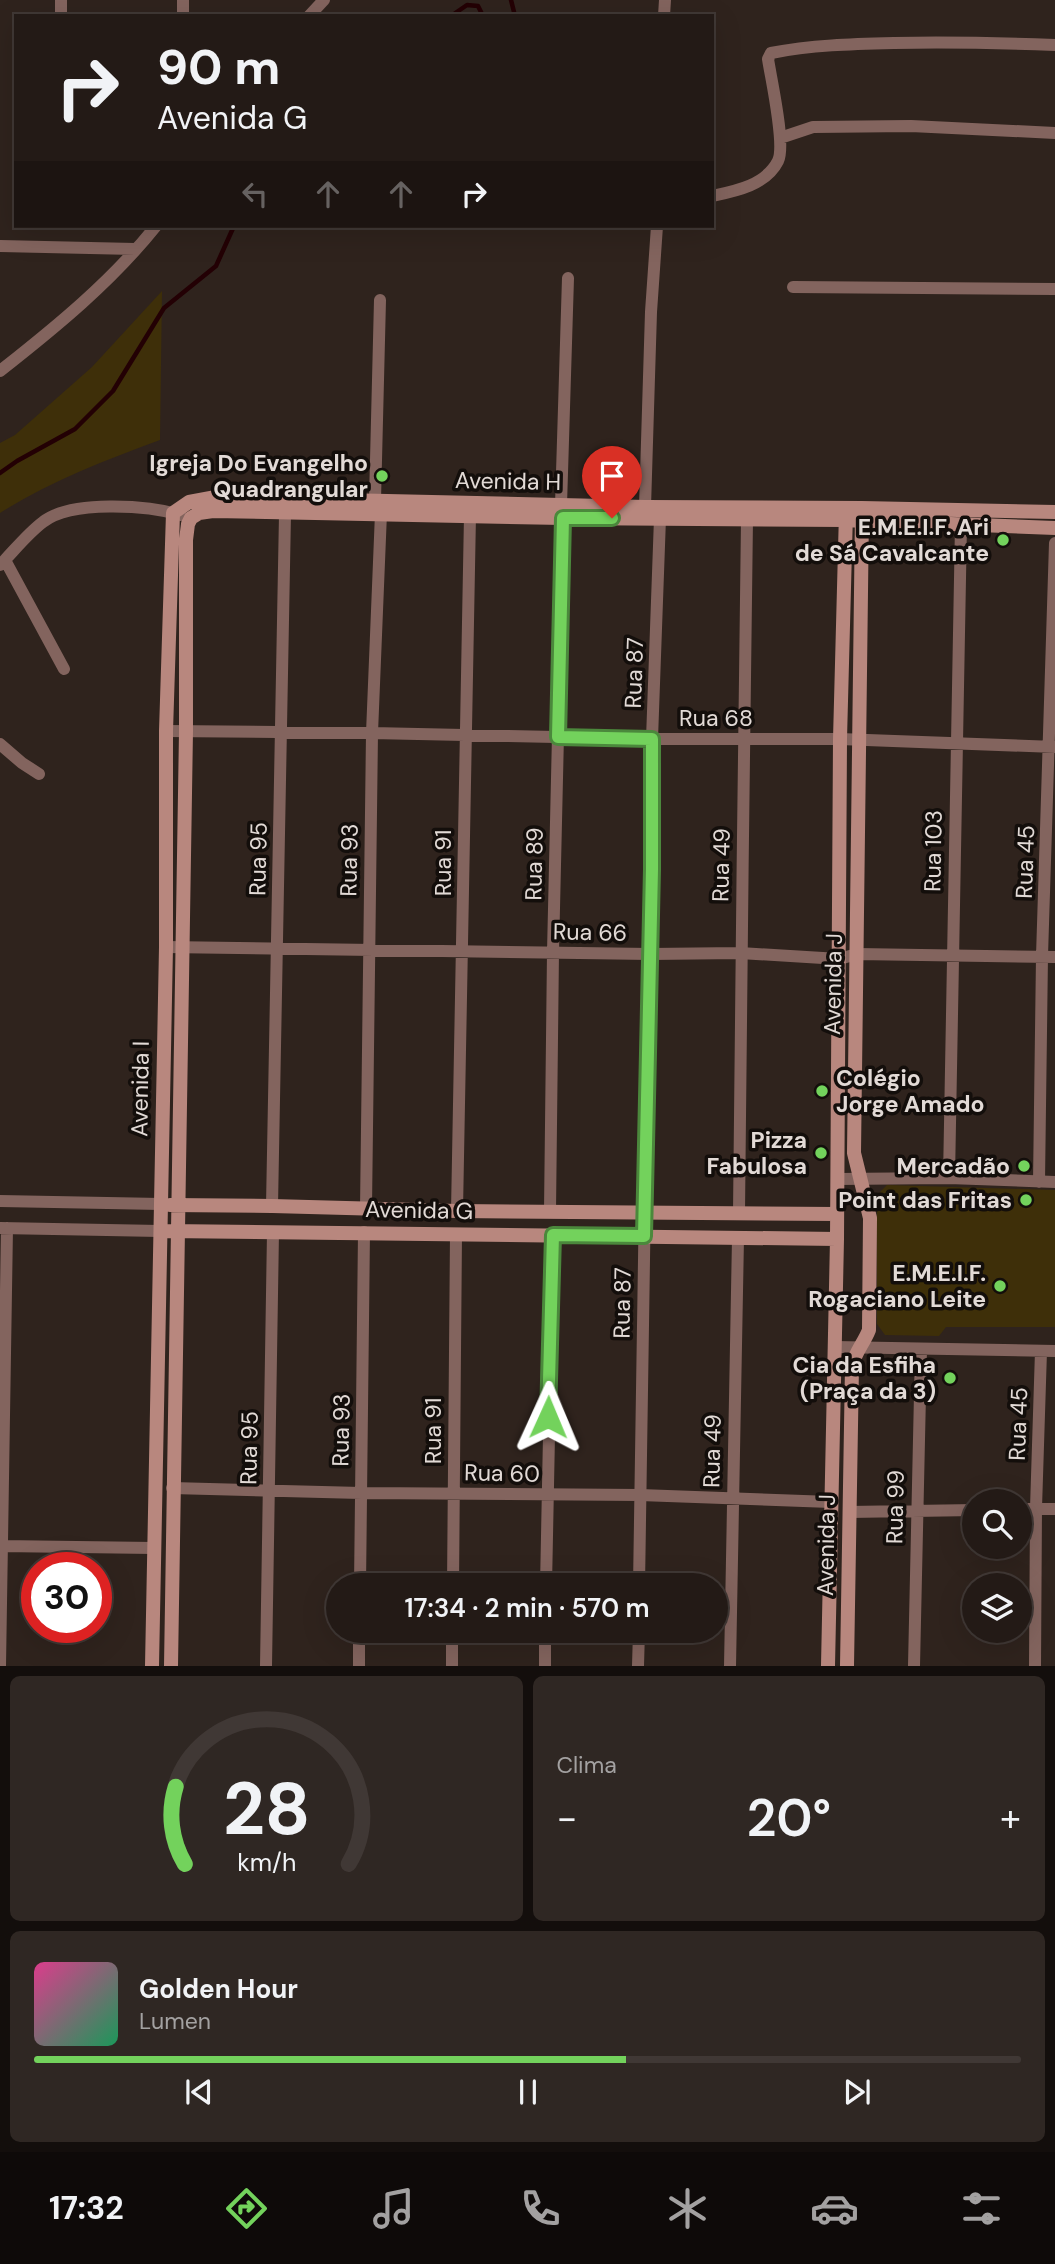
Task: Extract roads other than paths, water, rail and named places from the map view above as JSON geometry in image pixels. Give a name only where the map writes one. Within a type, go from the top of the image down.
[{"type":"street","points":[[311,14],[324,0]]},
{"type":"street","points":[[714,196],[748,187],[759,181],[780,159],[780,138],[768,59],[771,53],[844,44],[937,42],[1055,45]]},
{"type":"street","points":[[780,138],[813,127],[911,126],[1055,133]]},
{"type":"street","points":[[0,371],[70,316],[154,228]]},
{"type":"street","points":[[645,507],[651,312],[657,228]]},
{"type":"street","points":[[0,246],[135,249]]},
{"type":"street","name":"Rua 89","points":[[550,1211],[568,278]]},
{"type":"street","points":[[793,287],[1055,289]]},
{"type":"street","name":"Rua 93","points":[[366,1208],[380,300]]},
{"type":"street","name":"Avenida H","points":[[173,513],[189,502],[211,497],[660,518],[747,519],[845,514]]},
{"type":"street","name":"Avenida H","points":[[190,521],[199,513],[213,511],[285,514],[378,506],[470,515],[645,507],[845,514],[1055,512]]},
{"type":"street","points":[[64,669],[2,563],[43,522],[66,510],[130,507],[164,510],[190,521]]},
{"type":"street","name":"Avenida I","points":[[152,1665],[166,947],[166,731],[173,513]]},
{"type":"street","name":"Rua 95","points":[[272,1206],[285,514]]},
{"type":"street","name":"Avenida J","points":[[828,1665],[837,1239],[840,739],[845,514]]},
{"type":"street","name":"Avenida H","points":[[862,514],[961,524],[1055,528]]},
{"type":"street","name":"Avenida J","points":[[847,1665],[852,1366],[858,1347],[866,1339],[869,1330],[869,1210],[854,1153],[862,514]]},
{"type":"street","name":"Rua 91","points":[[457,1211],[470,515]]},
{"type":"street","name":"Rua 87","points":[[639,1573],[652,739],[660,518]]},
{"type":"street","name":"Rua 49","points":[[739,1213],[747,519]]},
{"type":"street","name":"Avenida I","points":[[171,1665],[186,731],[186,540],[190,521]]},
{"type":"street","name":"Rua 103","points":[[949,1178],[961,524]]},
{"type":"street","name":"Rua 45","points":[[1040,1182],[1049,956],[1055,543]]},
{"type":"street","name":"Rua 68","points":[[166,731],[652,739],[840,739],[1052,747]]},
{"type":"street","points":[[0,744],[39,774]]},
{"type":"street","name":"Rua 66","points":[[166,947],[740,954],[839,959],[857,954],[1049,956]]},
{"type":"street","points":[[837,1179],[949,1178],[1055,1182]]},
{"type":"street","name":"Avenida G","points":[[0,1201],[457,1211],[836,1214]]},
{"type":"street","points":[[0,1665],[3,1228]]},
{"type":"street","name":"Avenida G","points":[[3,1228],[837,1239]]},
{"type":"street","name":"Rua 95","points":[[266,1665],[273,1232]]},
{"type":"street","name":"Rua 93","points":[[360,1573],[364,1232]]},
{"type":"street","name":"Rua 91","points":[[453,1573],[456,1234]]},
{"type":"street","points":[[546,1573],[553,1235]]},
{"type":"street","name":"Rua 49","points":[[730,1665],[738,1238]]},
{"type":"street","points":[[835,1347],[1055,1351]]},
{"type":"street","name":"Rua 99","points":[[914,1665],[921,1349]]},
{"type":"street","name":"Rua 45","points":[[1035,1665],[1041,1351]]},
{"type":"street","points":[[832,1483],[849,1483]]},
{"type":"street","name":"Rua 60","points":[[173,1488],[361,1493],[640,1495],[831,1502]]},
{"type":"street","points":[[1032,1508],[1055,1508]]},
{"type":"street","points":[[849,1512],[962,1510]]},
{"type":"street","points":[[1,1546],[154,1548]]},
{"type":"street","points":[[359,1643],[359,1665]]},
{"type":"street","points":[[452,1643],[452,1665]]},
{"type":"street","points":[[545,1643],[545,1665]]},
{"type":"street","points":[[638,1665],[639,1643]]},
{"type":"waterway","points":[[511,0],[514,14]]},
{"type":"waterway","points":[[454,14],[467,5],[478,6],[482,14]]},
{"type":"waterway","points":[[0,473],[75,429],[113,391],[164,308],[216,266],[233,228]]},
{"type":"place","name":"Igreja Do Evangelho Quadrangular","points":[[382,476]]},
{"type":"place","name":"E.M.E.I.F. Ari de Sá Cavalcante","points":[[1003,540]]},
{"type":"place","name":"Colégio Jorge Amado","points":[[822,1091]]},
{"type":"place","name":"Pizza Fabulosa","points":[[821,1153]]},
{"type":"place","name":"Mercadão","points":[[1024,1166]]},
{"type":"place","name":"Point das Fritas","points":[[1026,1200]]},
{"type":"place","name":"E.M.E.I.F. Rogaciano Leite","points":[[1000,1286]]},
{"type":"place","name":"Cia da Esfiha (Praça da 3)","points":[[950,1378]]}]
